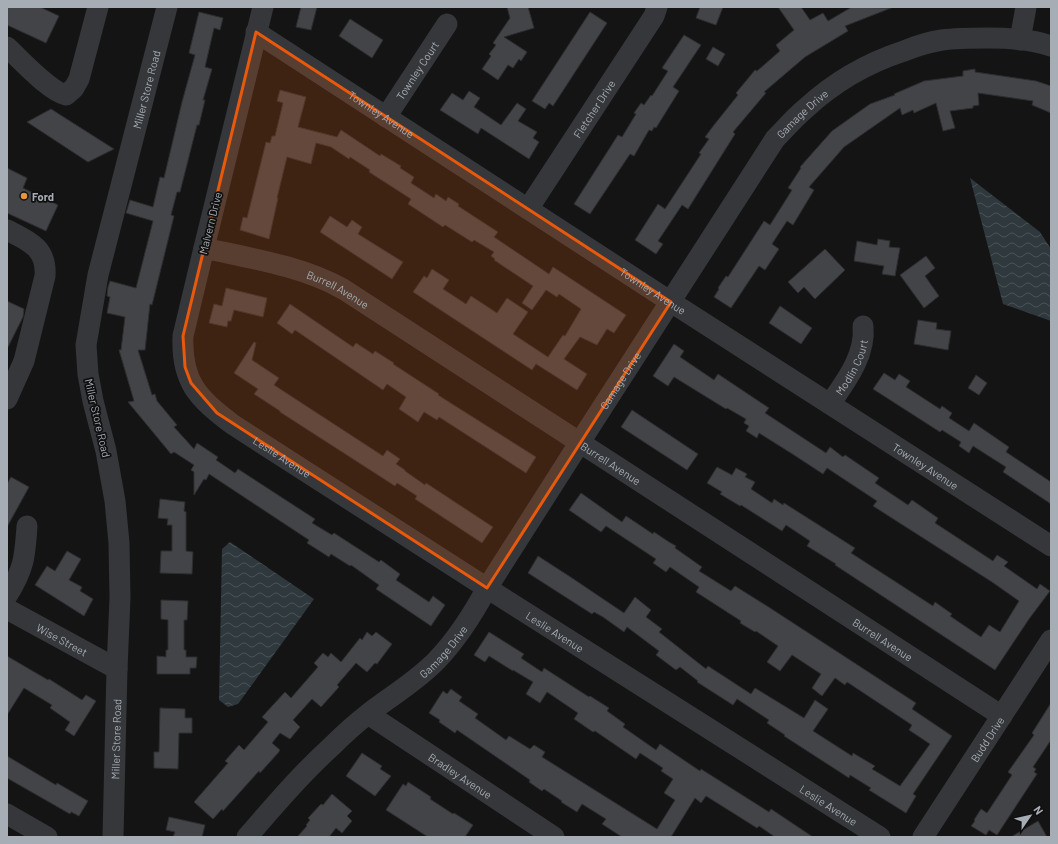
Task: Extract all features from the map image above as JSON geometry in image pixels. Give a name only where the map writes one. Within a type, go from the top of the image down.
[{"type":"street","points":[[7,47],[41,79],[61,94],[66,95],[74,88],[79,79],[98,7]]},
{"type":"street","name":"Miller Store Road","points":[[113,837],[120,598],[119,543],[115,501],[106,451],[93,402],[88,374],[86,346],[98,276],[167,7]]},
{"type":"street","name":"Malvern Drive","points":[[232,424],[217,413],[198,394],[191,383],[185,367],[183,336],[263,7]]},
{"type":"street","name":"Fletcher Drive","points":[[528,209],[654,16],[658,7]]},
{"type":"street","points":[[1020,40],[1026,7]]},
{"type":"street","name":"Townley Court","points":[[386,117],[446,24]]},
{"type":"street","name":"Townley Avenue","points":[[256,32],[671,302],[1051,546]]},
{"type":"street","name":"Gamage Drive","points":[[247,837],[330,747],[368,714],[421,675],[437,660],[458,635],[775,139],[804,109],[824,92],[855,71],[881,59],[922,44],[942,40],[967,38],[1004,38],[1051,46]]},
{"type":"street","points":[[7,230],[36,246],[46,267],[24,361],[7,399]]},
{"type":"street","name":"Burrell Avenue","points":[[204,248],[307,273],[330,282],[580,442],[1002,716]]},
{"type":"street","name":"Modlin Court","points":[[830,404],[846,381],[857,361],[862,345],[863,326]]},
{"type":"street","name":"Leslie Avenue","points":[[232,424],[487,588],[880,837]]},
{"type":"street","points":[[7,596],[21,570],[25,557],[28,526]]},
{"type":"street","name":"Wise Street","points":[[7,609],[117,669]]},
{"type":"street","name":"Budd Drive","points":[[923,837],[1051,640]]},
{"type":"street","name":"Bradley Avenue","points":[[368,714],[554,837]]},
{"type":"street","points":[[7,814],[47,837]]},
{"type":"highlighted area","points":[[256,32],[671,302],[487,588],[217,413],[191,383],[185,367],[183,336]]},
{"type":"water","points":[[970,178],[1040,232],[1051,249],[1051,321],[1003,304]]},
{"type":"water","points":[[230,542],[314,599],[238,704],[228,707],[219,700],[222,549]]},
{"type":"building","points":[[7,7],[40,7],[59,16],[46,43],[7,25]]},
{"type":"building","points":[[301,7],[317,7],[311,30],[296,27]]},
{"type":"building","points":[[507,7],[528,7],[534,28],[504,37],[527,52],[521,61],[519,59],[513,68],[508,65],[498,80],[482,69],[491,56],[489,54],[496,45],[493,43],[510,18]]},
{"type":"building","points":[[700,7],[723,7],[716,25],[696,18]]},
{"type":"building","points":[[778,7],[801,7],[810,20],[823,13],[828,21],[852,7],[891,8],[845,26],[848,31],[805,57],[764,92],[766,93],[733,132],[735,134],[688,209],[682,205],[658,241],[663,244],[656,254],[635,240],[658,204],[665,209],[701,154],[699,153],[709,139],[705,137],[738,95],[736,93],[755,70],[757,71],[780,51],[776,45],[794,30]]},
{"type":"building","points":[[199,12],[223,18],[220,30],[214,28],[205,67],[212,69],[203,100],[205,100],[199,125],[197,125],[180,192],[177,192],[171,215],[174,216],[152,305],[150,304],[145,350],[138,350],[152,395],[155,394],[157,401],[177,425],[174,427],[194,449],[197,443],[218,457],[216,460],[235,473],[238,469],[315,519],[312,523],[332,535],[334,533],[379,562],[381,560],[400,574],[396,580],[429,602],[433,596],[445,605],[431,626],[376,589],[379,585],[351,565],[350,566],[331,554],[329,557],[307,543],[309,540],[209,474],[194,495],[194,472],[191,470],[194,465],[174,452],[171,454],[128,402],[134,401],[119,350],[121,350],[125,317],[107,313],[110,297],[107,296],[108,287],[110,281],[136,288],[153,221],[126,213],[130,200],[153,207],[160,177],[164,178],[195,55],[189,53]]},
{"type":"building","points":[[590,12],[607,23],[553,106],[549,103],[545,109],[532,101]]},
{"type":"building","points":[[350,19],[383,40],[372,58],[339,36]]},
{"type":"building","points":[[684,35],[701,45],[673,87],[679,91],[656,128],[654,127],[652,131],[649,130],[634,156],[630,154],[590,214],[574,204],[618,135],[622,137],[636,114],[634,113],[641,103],[644,105],[651,95],[652,96],[668,71],[662,68]]},
{"type":"building","points":[[713,47],[725,54],[718,66],[706,59]]},
{"type":"building","points":[[975,69],[975,72],[1036,81],[1051,86],[1051,113],[1032,105],[1033,101],[978,93],[979,105],[973,106],[973,108],[950,111],[955,128],[943,131],[936,103],[914,113],[913,110],[902,115],[900,108],[844,147],[809,187],[814,190],[793,225],[787,221],[772,244],[779,249],[765,270],[759,266],[731,308],[714,297],[719,289],[718,288],[726,276],[728,277],[764,221],[770,225],[792,190],[788,188],[801,168],[800,167],[832,131],[870,104],[895,95],[894,94],[924,81],[963,76],[963,71]]},
{"type":"building","points":[[280,90],[306,97],[298,127],[337,137],[341,130],[380,156],[381,154],[401,166],[400,168],[414,177],[411,183],[434,198],[436,194],[446,201],[448,197],[459,204],[458,206],[498,232],[494,237],[549,274],[553,267],[626,315],[614,333],[607,329],[597,345],[580,337],[564,359],[587,374],[577,390],[536,364],[532,370],[413,292],[424,276],[427,278],[432,269],[449,280],[443,289],[466,304],[471,296],[497,313],[507,298],[528,312],[513,334],[548,357],[563,335],[565,336],[581,309],[559,294],[557,297],[546,290],[532,310],[522,303],[533,286],[494,260],[495,259],[491,256],[494,252],[474,240],[472,242],[445,225],[443,227],[408,204],[411,199],[369,172],[370,170],[350,157],[349,159],[331,147],[316,143],[311,164],[287,157],[269,239],[240,230],[243,217],[247,218],[266,142],[270,143],[272,136],[275,136],[283,103],[277,101]]},
{"type":"building","points":[[469,91],[480,98],[474,107],[501,125],[517,103],[526,109],[518,121],[537,132],[533,138],[539,142],[529,159],[481,128],[478,134],[440,110],[452,93],[463,100]]},
{"type":"building","points":[[51,109],[114,149],[88,162],[27,122]]},
{"type":"building","name":"Ford","points":[[7,168],[27,178],[23,188],[58,205],[46,231],[7,213]]},
{"type":"building","points":[[330,216],[347,227],[352,220],[362,227],[358,234],[403,262],[392,279],[320,232]]},
{"type":"building","points":[[878,239],[890,241],[889,247],[900,248],[895,276],[882,274],[884,266],[854,261],[857,241],[877,245]]},
{"type":"building","points":[[825,249],[845,270],[815,299],[804,287],[798,293],[788,282]]},
{"type":"building","points":[[926,256],[935,268],[925,276],[939,296],[924,308],[900,275]]},
{"type":"building","points":[[226,288],[267,298],[263,317],[234,310],[231,321],[228,321],[227,327],[209,323],[214,304],[222,306]]},
{"type":"building","points":[[7,301],[24,309],[23,317],[7,349]]},
{"type":"building","points":[[290,304],[353,347],[356,343],[373,354],[375,351],[439,394],[438,395],[536,457],[526,473],[439,417],[437,420],[424,412],[418,422],[399,409],[406,397],[387,384],[383,390],[295,330],[292,334],[277,323]]},
{"type":"building","points":[[780,306],[812,328],[801,344],[769,323]]},
{"type":"building","points":[[918,320],[937,323],[936,329],[951,331],[948,350],[914,344]]},
{"type":"building","points":[[254,342],[256,343],[252,360],[279,378],[274,385],[383,456],[387,450],[400,459],[396,464],[405,471],[493,527],[482,543],[415,499],[417,496],[397,483],[395,486],[254,394],[258,389],[234,373]]},
{"type":"building","points":[[674,344],[684,351],[680,357],[714,380],[718,374],[769,408],[765,413],[826,453],[830,447],[843,457],[845,455],[879,478],[875,483],[908,505],[912,500],[938,518],[935,523],[993,561],[997,555],[1008,562],[1004,566],[1037,589],[1040,584],[1050,591],[1029,619],[995,670],[807,546],[810,541],[786,525],[782,531],[741,505],[740,506],[720,494],[722,492],[707,483],[717,467],[732,475],[736,468],[747,474],[745,477],[755,482],[751,489],[772,503],[774,499],[783,505],[784,503],[855,548],[851,553],[933,606],[935,602],[952,614],[950,616],[981,637],[989,625],[1000,632],[1019,601],[873,506],[877,501],[827,468],[823,474],[759,433],[757,438],[746,431],[749,426],[744,423],[746,419],[727,408],[726,409],[674,377],[668,386],[653,376]]},
{"type":"building","points":[[884,373],[895,380],[899,374],[910,381],[906,387],[940,409],[942,406],[952,413],[949,418],[969,431],[974,423],[1009,447],[1006,452],[1051,482],[1051,504],[1003,472],[1006,467],[973,446],[969,453],[959,446],[961,442],[942,430],[940,432],[873,389]]},
{"type":"building","points":[[976,375],[987,383],[979,395],[968,388]]},
{"type":"building","points":[[632,410],[698,454],[687,470],[621,427]]},
{"type":"building","points":[[11,477],[29,487],[7,527],[7,484]]},
{"type":"building","points":[[581,493],[622,522],[626,516],[653,534],[654,532],[676,546],[675,548],[702,567],[699,571],[731,591],[735,586],[916,703],[912,709],[952,736],[913,794],[916,796],[906,813],[869,790],[871,788],[850,775],[849,778],[784,736],[785,735],[767,723],[769,720],[737,699],[733,705],[697,682],[698,681],[680,667],[676,670],[656,655],[659,651],[627,627],[624,632],[603,617],[594,612],[592,614],[528,573],[538,556],[624,613],[635,597],[651,610],[646,617],[662,629],[659,632],[706,669],[708,666],[751,694],[755,688],[804,718],[815,700],[828,709],[813,731],[852,756],[853,753],[875,766],[872,769],[900,786],[930,744],[909,730],[912,725],[847,682],[845,685],[835,678],[822,696],[812,688],[821,674],[792,655],[780,671],[767,662],[778,646],[756,631],[755,632],[740,623],[741,621],[696,592],[699,587],[670,567],[666,572],[653,563],[656,559],[606,526],[601,532],[569,510]]},
{"type":"building","points":[[160,499],[185,502],[186,551],[193,552],[192,574],[160,573],[161,551],[172,551],[172,525],[167,525],[168,519],[158,518]]},
{"type":"building","points":[[67,551],[81,559],[69,580],[82,587],[80,591],[93,599],[84,616],[35,585],[47,566],[55,571]]},
{"type":"building","points":[[161,600],[188,601],[187,620],[184,620],[184,650],[186,650],[186,657],[197,657],[196,668],[190,668],[190,674],[157,674],[157,656],[166,657],[166,650],[168,650],[168,620],[161,619]]},
{"type":"building","points":[[367,632],[372,636],[376,632],[392,644],[377,664],[375,663],[367,672],[356,663],[337,685],[339,687],[321,707],[312,699],[293,720],[300,727],[290,739],[280,733],[272,743],[280,750],[278,753],[260,773],[259,771],[223,811],[222,809],[213,819],[194,802],[228,763],[225,761],[239,745],[244,750],[268,722],[262,717],[285,692],[291,698],[318,667],[314,663],[323,653],[328,657],[331,653],[341,662],[360,638],[362,640]]},
{"type":"building","points":[[489,632],[524,654],[521,658],[542,672],[544,668],[609,708],[607,711],[625,724],[623,727],[656,750],[660,744],[700,771],[701,769],[769,812],[771,809],[813,837],[775,837],[759,826],[757,828],[706,796],[701,803],[695,798],[671,837],[622,837],[602,824],[606,819],[582,804],[577,812],[544,789],[542,791],[529,782],[530,780],[457,730],[455,733],[429,713],[443,691],[447,694],[451,689],[462,697],[459,701],[478,714],[475,718],[506,740],[509,736],[530,749],[534,745],[545,752],[542,757],[657,829],[675,800],[664,793],[673,779],[661,771],[663,768],[640,753],[636,759],[595,731],[593,732],[574,719],[578,713],[547,692],[540,703],[526,694],[533,682],[489,656],[485,662],[474,655]]},
{"type":"building","points":[[7,656],[48,680],[49,679],[82,700],[86,695],[96,701],[74,736],[65,730],[70,722],[50,708],[52,705],[24,688],[7,715]]},
{"type":"building","points":[[1051,703],[1051,740],[1033,767],[1036,769],[1034,772],[1037,774],[997,835],[989,830],[986,835],[971,826],[981,809],[987,813],[1012,775],[1008,772],[1034,735],[1032,733]]},
{"type":"building","points":[[160,708],[185,709],[185,718],[192,718],[192,733],[179,733],[178,769],[154,768],[154,752],[159,752]]},
{"type":"building","points":[[362,753],[382,766],[380,769],[391,776],[375,796],[346,776]]},
{"type":"building","points":[[7,756],[56,785],[57,783],[88,801],[79,816],[71,812],[70,814],[7,778]]},
{"type":"building","points":[[408,782],[431,797],[430,799],[473,825],[465,837],[428,837],[386,810],[403,784],[406,786]]},
{"type":"building","points":[[332,794],[352,811],[347,816],[352,821],[342,833],[336,828],[329,837],[297,837],[307,826],[306,825],[310,820],[308,818],[321,804],[323,805]]},
{"type":"building","points":[[169,817],[205,825],[202,837],[173,837],[175,832],[166,830]]},
{"type":"building","points":[[1038,821],[1047,837],[1011,837]]},
{"type":"place","name":"Ford","points":[[24,196]]}]
